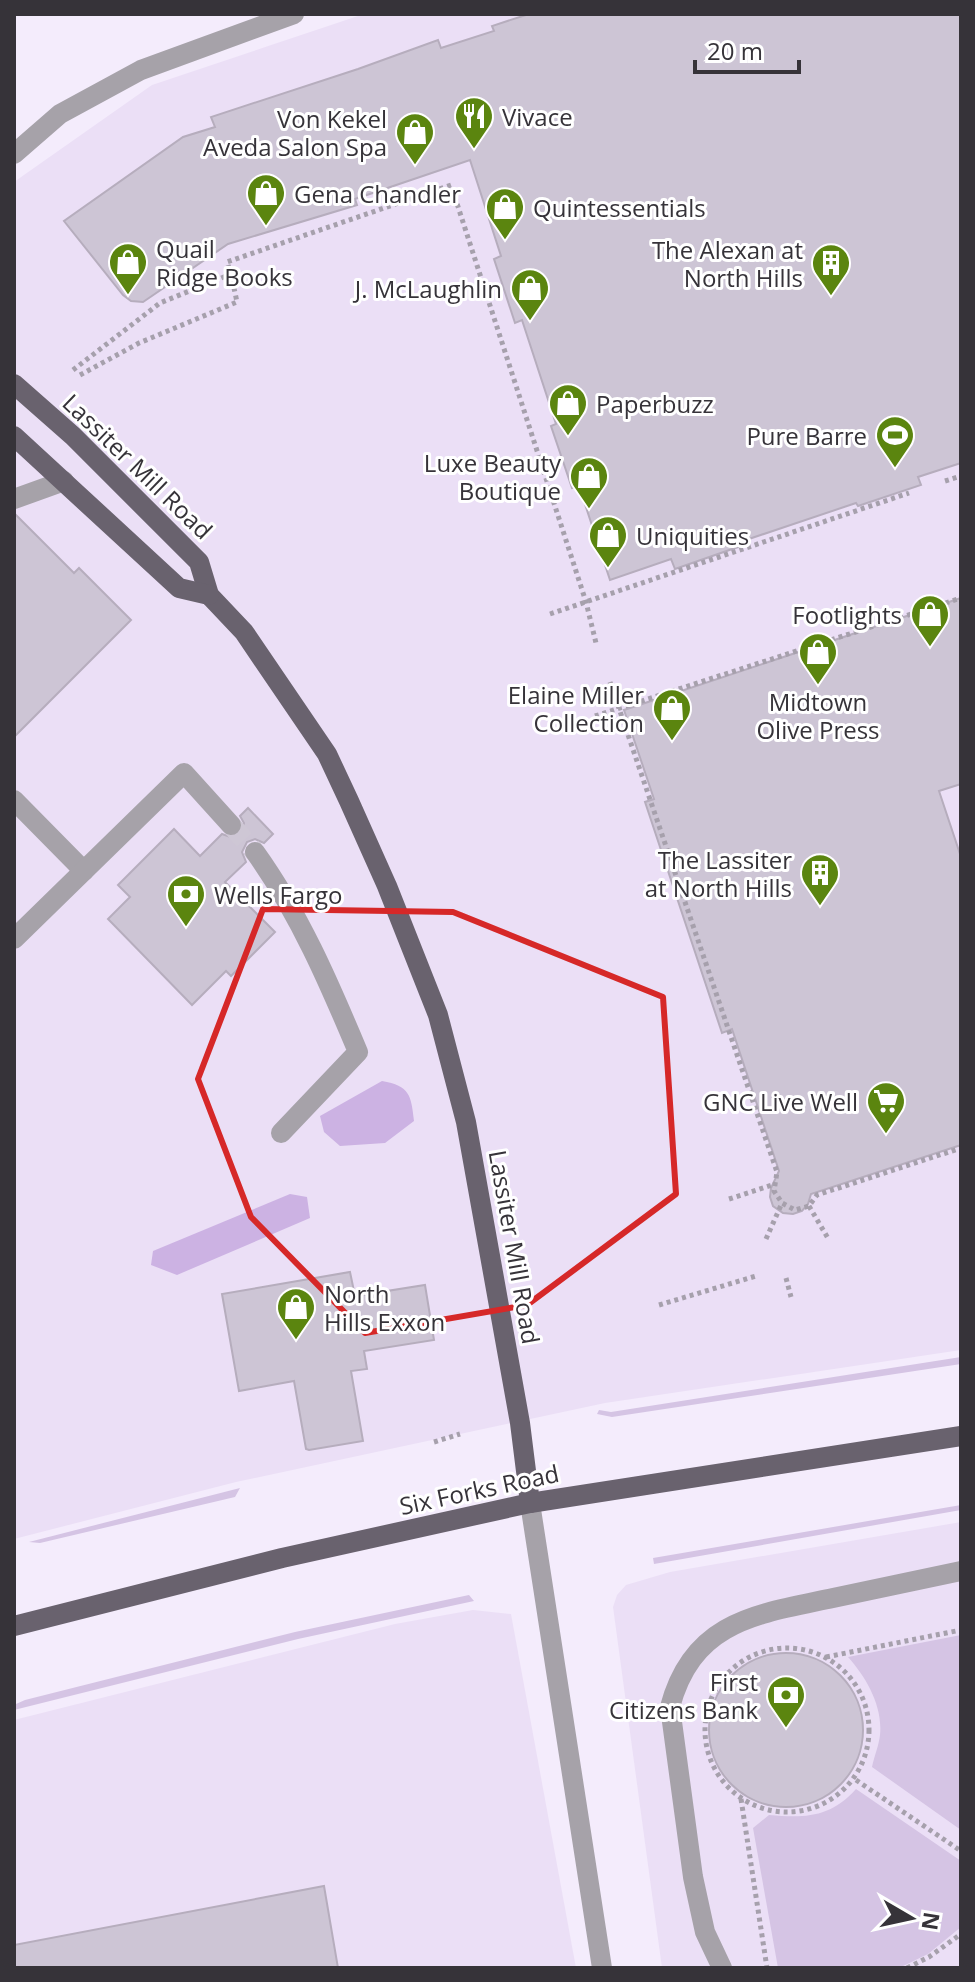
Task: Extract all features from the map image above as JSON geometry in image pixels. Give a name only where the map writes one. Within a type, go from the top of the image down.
[{"type":"main road","name":"Lassiter Mill Road","points":[[14,384],[73,436],[199,562],[209,595],[244,632],[327,754],[387,886],[438,1015],[466,1122],[520,1423],[530,1503]]},
{"type":"main road","name":"Lassiter Mill Road","points":[[14,436],[179,588],[209,595]]},
{"type":"main road","name":"Six Forks Road","points":[[14,1626],[282,1558],[530,1503],[961,1436]]},
{"type":"street","points":[[14,154],[60,114],[141,70],[294,14]]},
{"type":"street","points":[[14,499],[64,481]]},
{"type":"street","points":[[14,939],[184,773],[231,825]]},
{"type":"street","points":[[14,800],[84,871]]},
{"type":"street","points":[[255,852],[276,881],[323,971],[358,1052],[281,1133]]},
{"type":"street","name":"Lassiter Mill Road","points":[[530,1503],[602,1968]]},
{"type":"street","points":[[722,1968],[705,1932],[693,1877],[670,1707],[677,1680],[702,1647],[745,1618],[961,1571]]},
{"type":"path","points":[[80,375],[139,343],[237,302],[227,262],[451,185],[586,602],[596,643]]},
{"type":"path","points":[[73,370],[160,303],[231,274]]},
{"type":"path","points":[[945,481],[961,476]]},
{"type":"path","points":[[550,614],[909,493]]},
{"type":"path","points":[[595,716],[961,598]]},
{"type":"path","points":[[610,682],[777,1172],[774,1191],[782,1203],[795,1210],[809,1206],[817,1195],[961,1148]]},
{"type":"path","points":[[729,1199],[775,1184]]},
{"type":"path","points":[[766,1239],[782,1203]]},
{"type":"path","points":[[809,1206],[829,1240]]},
{"type":"path","points":[[659,1305],[756,1276]]},
{"type":"path","points":[[786,1278],[791,1297]]},
{"type":"path","points":[[434,1442],[460,1434]]},
{"type":"path","points":[[825,1657],[961,1630]]},
{"type":"path","points":[[782,1648],[807,1650],[825,1657],[854,1682],[866,1706],[869,1734],[856,1780],[834,1799],[810,1811],[782,1812],[759,1808],[726,1785],[706,1750],[703,1729],[709,1702],[716,1686],[736,1664],[757,1651],[782,1648]]},
{"type":"path","points":[[856,1780],[961,1851]]},
{"type":"path","points":[[741,1798],[767,1968]]},
{"type":"path","points":[[907,1968],[929,1957],[961,1934]]},
{"type":"highlighted area","points":[[263,909],[453,912],[663,997],[676,1194],[527,1305],[365,1333],[251,1217],[198,1079]]},
{"type":"shaded area","points":[[364,14],[961,14],[961,1350],[605,1403],[236,1482],[14,1539],[14,182],[152,85]]},
{"type":"shaded area","points":[[382,1081],[404,1089],[412,1104],[414,1121],[385,1143],[340,1146],[324,1132],[320,1116]]},
{"type":"shaded area","points":[[290,1194],[307,1197],[310,1218],[177,1275],[151,1265],[153,1251]]},
{"type":"shaded area","points":[[961,1357],[961,1364],[612,1417],[597,1414],[599,1410],[611,1412]]},
{"type":"shaded area","points":[[240,1488],[235,1497],[40,1543],[29,1542]]},
{"type":"shaded area","points":[[961,1505],[961,1510],[654,1564],[653,1558]]},
{"type":"shaded area","points":[[961,1522],[961,1968],[662,1968],[613,1607],[617,1595],[626,1585],[670,1572]]},
{"type":"shaded area","points":[[469,1595],[474,1601],[298,1639],[14,1710],[16,1704],[25,1700],[295,1632]]},
{"type":"shaded area","points":[[473,1610],[511,1614],[576,1968],[14,1968],[14,1720],[395,1624]]},
{"type":"shaded area","points":[[961,1635],[961,1830],[872,1767],[880,1735],[879,1713],[867,1683],[848,1657]]},
{"type":"shaded area","points":[[856,1789],[961,1861],[961,1927],[928,1954],[899,1968],[778,1968],[753,1828],[769,1815],[805,1816],[827,1811]]},
{"type":"building","name":"The Alexan at North Hills","points":[[529,14],[961,14],[961,463],[918,477],[921,485],[737,543],[738,547],[675,569],[671,559],[610,580],[579,486],[572,488],[551,426],[556,424],[522,320],[515,323],[494,259],[501,256],[470,160],[355,199],[357,205],[228,244],[143,302],[131,301],[123,295],[64,221],[183,137],[215,127],[211,117],[438,40],[441,48],[494,31],[492,26]]},
{"type":"building","points":[[14,513],[74,573],[79,568],[131,620],[14,737]]},
{"type":"building","name":"The Lassiter at North Hills","points":[[961,598],[961,784],[939,791],[961,857],[961,1145],[811,1194],[802,1211],[783,1213],[773,1206],[770,1197],[779,1171],[732,1029],[722,1033],[645,802],[654,799],[624,710]]},
{"type":"building","points":[[248,808],[273,834],[264,843],[255,839],[247,842],[242,852],[246,862],[225,882],[275,932],[231,976],[226,971],[192,1005],[108,919],[130,897],[118,885],[174,829],[200,856],[222,834],[233,838],[240,834],[244,823],[240,816]]},
{"type":"building","name":"North Hills Exxon","points":[[350,1272],[355,1296],[425,1285],[434,1340],[364,1351],[367,1369],[351,1371],[363,1441],[309,1450],[306,1449],[294,1381],[239,1391],[222,1294]]},
{"type":"building","name":"First Citizens Bank","points":[[786,1653],[816,1659],[841,1675],[857,1700],[863,1730],[857,1760],[841,1785],[816,1801],[786,1807],[756,1801],[731,1785],[715,1760],[709,1730],[715,1700],[731,1675],[756,1659]]},
{"type":"building","points":[[324,1886],[338,1968],[14,1968],[14,1945]]},
{"type":"tunnel","points":[[231,825],[255,852]]},
{"type":"place","name":"Vivace","points":[[474,150]]},
{"type":"place","name":"Von Kekel Aveda Salon Spa","points":[[415,166]]},
{"type":"place","name":"Gena Chandler","points":[[266,227]]},
{"type":"place","name":"Quintessentials","points":[[505,241]]},
{"type":"place","name":"Quail Ridge Books","points":[[128,296]]},
{"type":"place","name":"The Alexan at North Hills","points":[[831,297]]},
{"type":"place","name":"J. McLaughlin","points":[[530,322]]},
{"type":"place","name":"Paperbuzz","points":[[568,437]]},
{"type":"place","name":"Pure Barre","points":[[895,469]]},
{"type":"place","name":"Luxe Beauty Boutique","points":[[589,510]]},
{"type":"place","name":"Uniquities","points":[[608,569]]},
{"type":"place","name":"Footlights","points":[[930,648]]},
{"type":"place","name":"Midtown Olive Press","points":[[818,686]]},
{"type":"place","name":"Elaine Miller Collection","points":[[672,742]]},
{"type":"place","name":"The Lassiter at North Hills","points":[[820,907]]},
{"type":"place","name":"Wells Fargo","points":[[186,928]]},
{"type":"place","name":"GNC Live Well","points":[[886,1135]]},
{"type":"place","name":"North Hills Exxon","points":[[296,1341]]},
{"type":"place","name":"First Citizens Bank","points":[[786,1729]]}]
